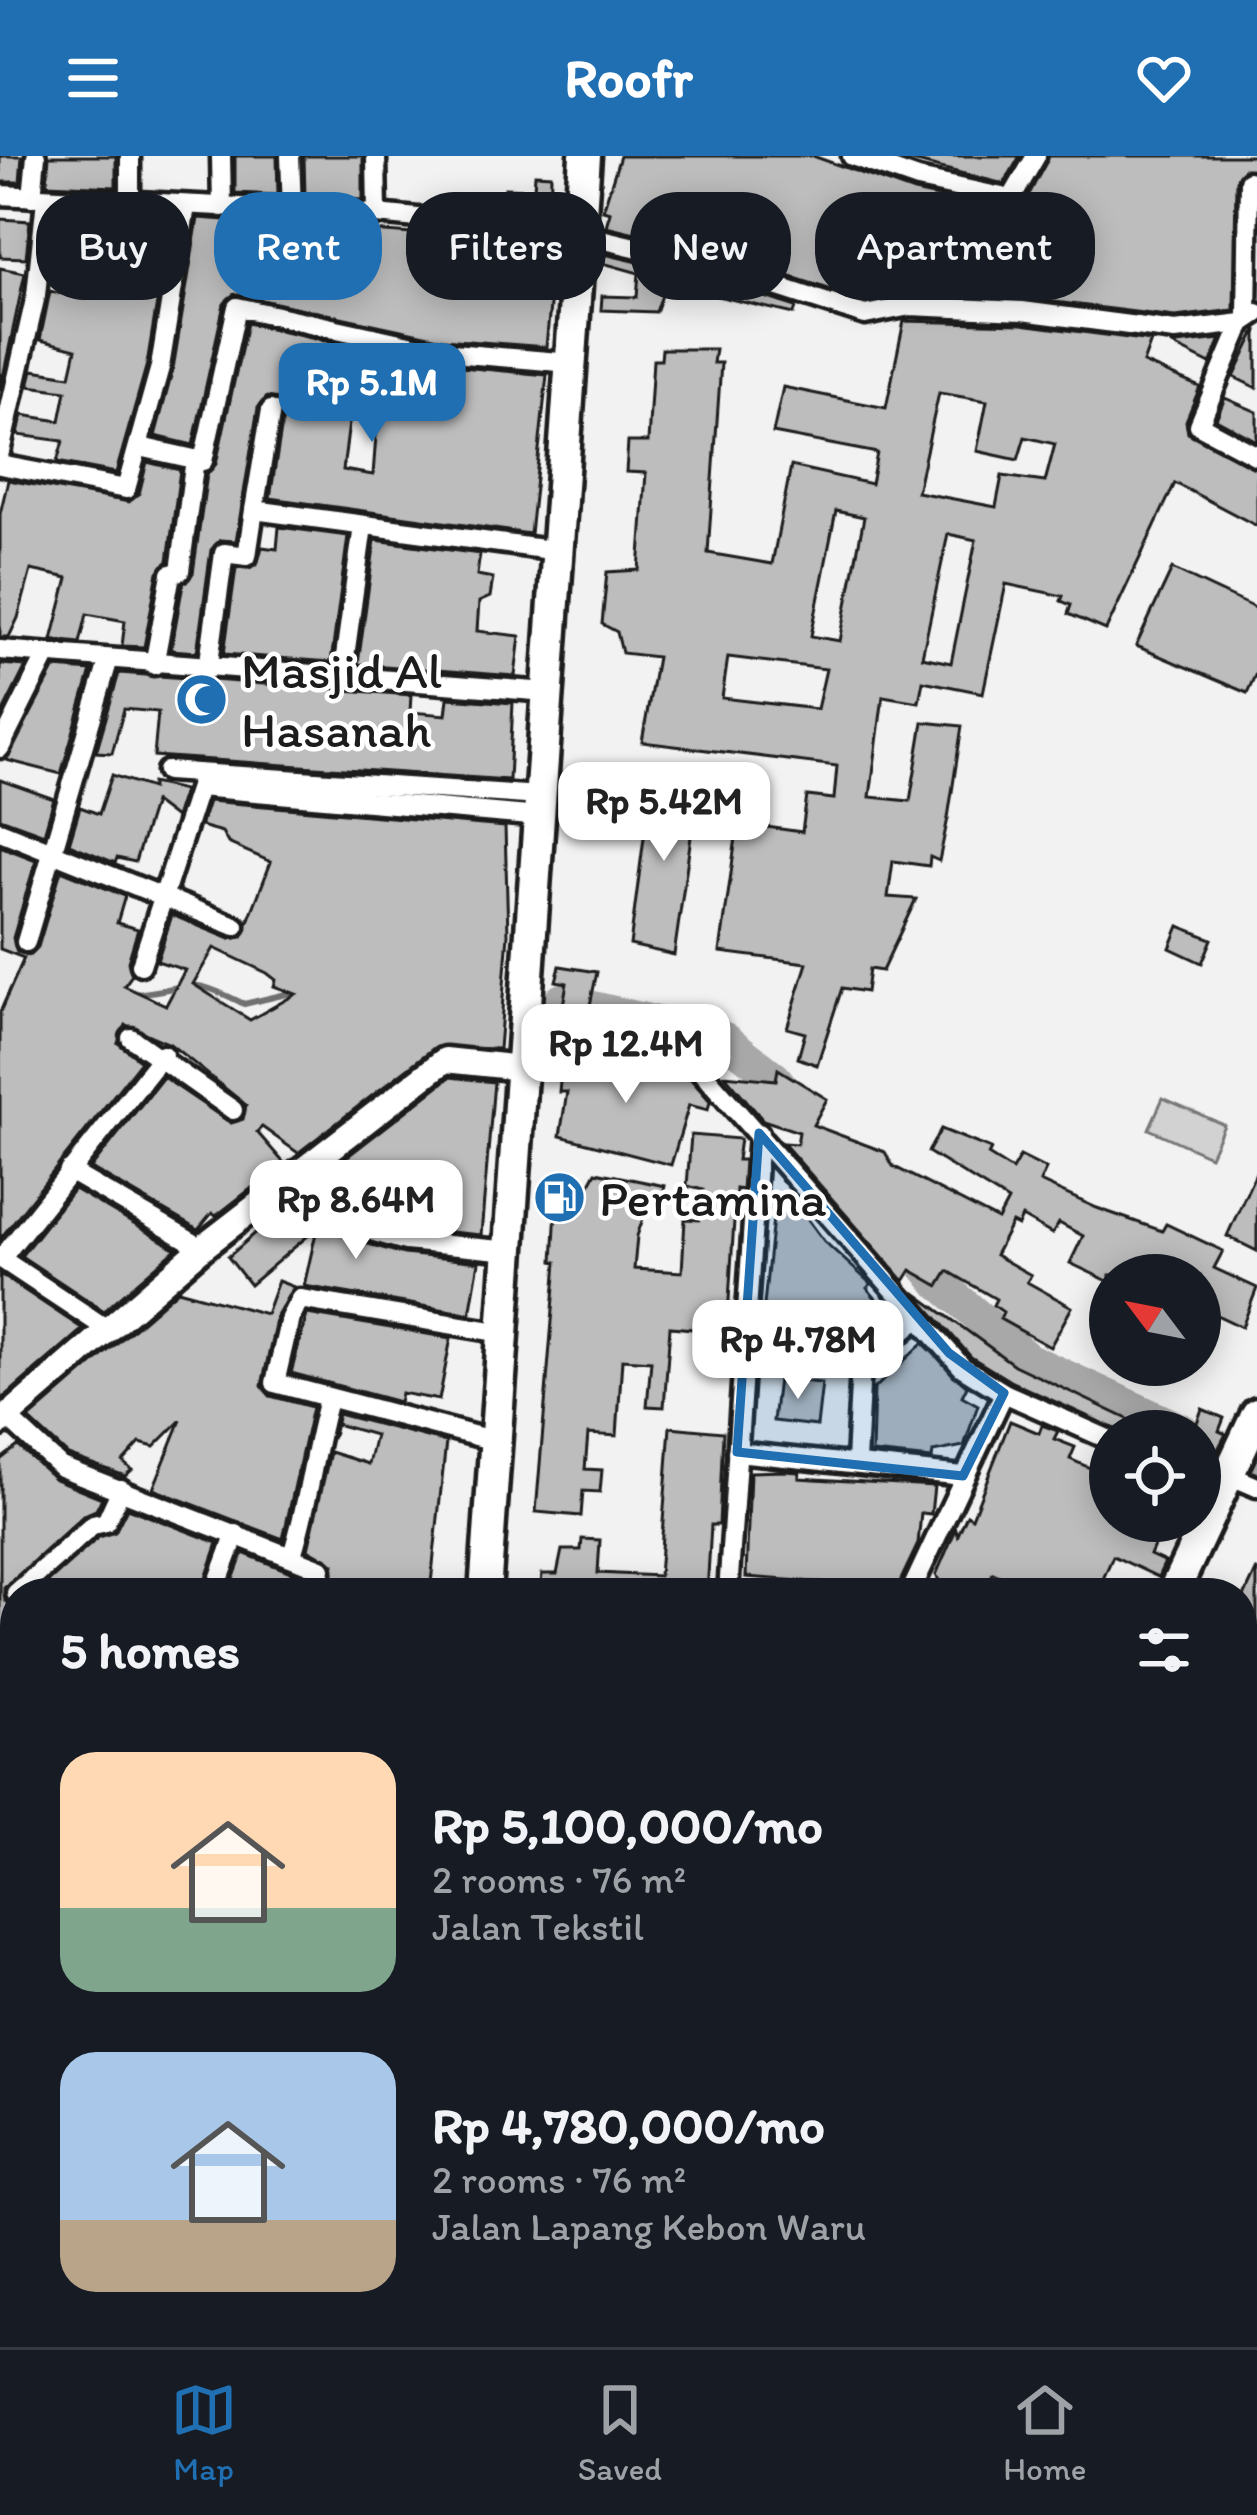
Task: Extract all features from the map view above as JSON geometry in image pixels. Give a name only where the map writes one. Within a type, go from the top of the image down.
[{"type":"main road","points":[[583,192],[585,156]]},
{"type":"main road","points":[[486,1578],[575,300]]},
{"type":"main road","points":[[1180,1578],[1253,1429]]},
{"type":"street","points":[[36,156],[39,192]]},
{"type":"street","points":[[130,156],[130,192]]},
{"type":"street","points":[[221,156],[222,192]]},
{"type":"street","points":[[290,156],[291,192]]},
{"type":"street","points":[[376,156],[376,192]]},
{"type":"street","points":[[853,156],[918,179],[1011,199],[1036,156]]},
{"type":"street","points":[[1249,181],[1249,317],[1199,425],[1257,456]]},
{"type":"street","points":[[0,195],[36,198]]},
{"type":"street","points":[[606,240],[710,265],[865,315],[910,306],[1022,310],[1175,331],[1249,317]]},
{"type":"street","points":[[0,452],[36,295]]},
{"type":"street","points":[[0,465],[126,488],[140,447],[173,300]]},
{"type":"street","points":[[140,447],[203,461],[237,307],[441,352],[571,363]]},
{"type":"street","points":[[208,669],[224,554],[247,556],[271,410]]},
{"type":"street","points":[[154,665],[171,574],[180,572],[188,537],[195,459]]},
{"type":"street","points":[[254,510],[558,551]]},
{"type":"street","points":[[342,678],[363,526]]},
{"type":"street","points":[[0,650],[109,662],[548,692]]},
{"type":"street","points":[[0,748],[46,656]]},
{"type":"street","points":[[26,942],[56,854],[109,662]]},
{"type":"street","points":[[167,771],[541,807]]},
{"type":"street","points":[[141,965],[200,787],[541,807]]},
{"type":"street","points":[[0,831],[235,926]]},
{"type":"street","points":[[524,1034],[679,1054],[759,1133],[962,1367],[1004,1393],[1089,1431]]},
{"type":"street","points":[[131,1038],[163,1055],[233,1110]]},
{"type":"street","points":[[110,1331],[0,1258],[163,1055]]},
{"type":"street","points":[[319,1578],[321,1568],[298,1557],[61,1467],[3,1420],[202,1248],[445,1060],[522,1068]]},
{"type":"street","points":[[729,1578],[759,1133]]},
{"type":"street","points":[[69,1171],[202,1248]]},
{"type":"street","points":[[354,1226],[406,1241],[510,1250]]},
{"type":"street","points":[[495,1442],[275,1383],[290,1318],[300,1299],[503,1333]]},
{"type":"street","points":[[744,1356],[860,1366],[919,1318]]},
{"type":"street","points":[[856,1461],[860,1366]]},
{"type":"street","points":[[917,1578],[1004,1393]]},
{"type":"street","points":[[298,1557],[311,1493],[308,1479],[328,1400]]},
{"type":"street","points":[[737,1452],[856,1461],[963,1476]]},
{"type":"street","points":[[33,1578],[93,1525],[106,1522],[121,1489]]},
{"type":"street","points":[[220,1578],[236,1534]]},
{"type":"highlighted area","points":[[759,1133],[949,1353],[1004,1393],[963,1476],[737,1452]]},
{"type":"shaded area","points":[[1163,1098],[1224,1125],[1210,1156],[1149,1129]]},
{"type":"building","points":[[0,156],[22,156],[20,182],[0,182]]},
{"type":"building","points":[[49,156],[116,156],[116,187],[47,184]]},
{"type":"building","points":[[235,156],[277,156],[278,192],[235,192]]},
{"type":"building","points":[[304,156],[363,156],[363,192],[305,192]]},
{"type":"building","points":[[620,156],[813,156],[914,192],[815,192],[815,285],[791,277],[791,192],[630,192],[630,232],[606,226],[610,212],[606,200]]},
{"type":"building","points":[[893,156],[1020,156],[1004,184]]},
{"type":"building","points":[[1049,156],[1257,156],[1257,170],[1244,169],[1236,180],[1234,310],[1175,317],[1039,300],[1095,300],[1095,192],[1030,192]]},
{"type":"building","points":[[535,174],[551,175],[551,192],[505,192],[505,188],[534,189]]},
{"type":"building","points":[[198,218],[214,219],[214,300],[228,300],[193,445],[155,436],[184,300],[190,300]]},
{"type":"building","points":[[0,219],[30,221],[26,258],[0,257]]},
{"type":"building","points":[[382,232],[406,234],[406,300],[551,300],[546,347],[443,339],[262,300],[382,300]]},
{"type":"building","points":[[606,254],[630,260],[630,271],[606,264]]},
{"type":"building","points":[[0,268],[25,273],[0,391]]},
{"type":"building","points":[[606,296],[660,300],[656,312],[601,310]]},
{"type":"building","points":[[48,300],[157,300],[147,364],[116,473],[57,462],[63,441],[18,435],[22,415],[60,421],[66,391],[29,386],[33,370],[70,376],[76,349],[40,340]]},
{"type":"building","points":[[734,300],[774,300],[796,307],[794,314]]},
{"type":"building","points":[[904,321],[1021,324],[1151,341],[1143,363],[1200,387],[1186,421],[1188,433],[1257,469],[1257,526],[1175,483],[1106,630],[1068,614],[1071,605],[1061,601],[1063,596],[1006,584],[983,693],[923,681],[919,702],[883,696],[870,797],[910,801],[923,722],[962,726],[948,818],[939,861],[930,857],[929,866],[893,861],[888,897],[916,899],[882,971],[869,969],[866,992],[842,988],[817,1065],[798,1058],[805,1033],[787,1028],[807,963],[720,952],[738,823],[802,832],[807,796],[834,799],[837,766],[642,742],[657,657],[622,653],[617,632],[602,624],[607,572],[639,570],[646,473],[626,472],[628,442],[648,442],[653,360],[661,360],[662,349],[715,349],[713,363],[721,363],[708,553],[772,564],[791,466],[871,484],[877,453],[773,433],[783,387],[886,408]],"holes":[[[939,393],[987,401],[977,451],[1018,460],[1025,437],[1055,444],[1045,482],[1002,476],[996,507],[917,492]],[[836,511],[864,517],[840,641],[811,636]],[[948,534],[976,540],[951,663],[922,657]],[[728,657],[826,669],[817,709],[722,698]]]},
{"type":"building","points":[[247,323],[361,348],[358,361],[353,360],[345,399],[352,400],[343,470],[373,475],[381,370],[386,371],[390,355],[440,365],[547,375],[530,534],[270,498],[284,411],[279,399],[267,397],[258,408],[236,541],[220,540],[211,550],[197,652],[171,650],[183,584],[193,573],[207,474],[216,464]]},
{"type":"building","points":[[1257,329],[1257,388],[1234,377]]},
{"type":"building","points":[[1221,339],[1210,364],[1170,344],[1177,344]]},
{"type":"building","points":[[1225,398],[1257,412],[1257,441],[1216,419]]},
{"type":"building","points":[[147,462],[180,470],[168,561],[158,572],[144,647],[122,646],[125,621],[87,614],[80,643],[52,640],[68,578],[31,570],[18,618],[9,637],[0,637],[0,514],[8,480],[129,502],[139,494]]},
{"type":"building","points":[[279,527],[348,536],[331,662],[224,654],[236,568],[257,565],[262,547],[277,549]]},
{"type":"building","points":[[375,540],[480,554],[477,575],[493,578],[490,597],[479,602],[477,631],[520,636],[515,676],[358,664]]},
{"type":"building","points":[[1172,569],[1257,609],[1257,671],[1247,693],[1136,646]]},
{"type":"building","points":[[0,664],[26,666],[0,718]]},
{"type":"building","points":[[55,668],[91,671],[61,774],[6,760]]},
{"type":"building","points":[[119,673],[411,695],[410,712],[446,715],[448,698],[513,703],[509,780],[154,756],[158,712],[124,709],[112,753],[96,752]]},
{"type":"building","points":[[112,775],[152,788],[152,783],[184,790],[175,818],[154,802],[135,862],[117,858],[115,863],[69,844],[80,807],[99,814]]},
{"type":"building","points":[[652,776],[699,781],[674,955],[630,945]]},
{"type":"building","points":[[0,780],[54,799],[44,834],[0,818]]},
{"type":"building","points":[[208,801],[505,827],[508,934],[499,1049],[435,1047],[298,1153],[262,1127],[257,1132],[284,1163],[216,1216],[212,1213],[198,1230],[91,1168],[163,1077],[231,1123],[243,1119],[246,1105],[170,1044],[126,1025],[118,1043],[141,1061],[0,1239],[0,1012],[24,958],[0,949],[0,846],[36,860],[13,938],[17,952],[30,955],[38,947],[61,870],[125,896],[117,923],[138,929],[128,962],[132,975],[124,986],[166,1005],[185,970],[157,961],[172,915],[230,939],[242,937],[271,862],[228,843],[222,832],[200,826]],"holes":[[[214,948],[276,980],[274,986],[296,994],[250,1020],[193,984]]]},
{"type":"building","points":[[1179,926],[1212,939],[1202,963],[1170,948]]},
{"type":"building","points":[[560,966],[597,972],[589,1010],[663,1021],[659,1034],[560,1022],[567,983],[556,981]]},
{"type":"building","points":[[563,1051],[597,1055],[596,1063],[660,1068],[689,1077],[710,1101],[708,1110],[689,1105],[671,1165],[560,1136],[567,1092],[559,1092]]},
{"type":"building","points":[[778,1069],[827,1099],[813,1125],[885,1152],[893,1166],[998,1220],[1008,1201],[928,1152],[941,1129],[991,1149],[988,1155],[1012,1170],[1020,1156],[1046,1169],[1040,1182],[1097,1208],[1162,1231],[1166,1224],[1223,1251],[1221,1255],[1089,1254],[1089,1272],[1070,1263],[1083,1236],[1059,1223],[1052,1234],[1022,1217],[1018,1226],[1012,1223],[995,1255],[1031,1275],[1027,1282],[1072,1307],[1050,1347],[1000,1319],[1003,1312],[993,1305],[996,1299],[948,1271],[939,1286],[911,1270],[904,1281],[783,1143],[797,1144],[799,1132],[763,1120],[725,1075],[776,1080]]},
{"type":"building","points":[[450,1077],[494,1082],[481,1235],[409,1228],[372,1217],[375,1209],[326,1173]]},
{"type":"building","points":[[691,1135],[740,1139],[737,1160],[744,1160],[742,1190],[736,1189],[727,1332],[670,1327],[664,1407],[647,1406],[651,1361],[622,1359],[617,1436],[588,1434],[585,1469],[602,1470],[600,1492],[583,1491],[581,1516],[536,1512],[557,1262],[553,1261],[557,1191],[583,1196],[596,1172],[665,1186],[660,1203],[649,1201],[637,1236],[634,1269],[682,1272],[685,1219],[699,1220],[703,1190],[687,1186]]},
{"type":"building","points":[[1257,1170],[1257,1251],[1227,1236]]},
{"type":"building","points":[[307,1188],[350,1239],[404,1254],[479,1262],[470,1314],[304,1286],[317,1228],[250,1285],[228,1257]]},
{"type":"building","points":[[74,1189],[176,1249],[104,1311],[21,1256]]},
{"type":"building","points":[[775,1198],[793,1199],[824,1241],[871,1284],[867,1288],[893,1319],[864,1345],[760,1344]]},
{"type":"building","points":[[1221,1271],[1257,1288],[1242,1327],[1221,1317]]},
{"type":"building","points":[[0,1274],[83,1329],[0,1401]]},
{"type":"building","points":[[278,1281],[294,1287],[277,1315],[262,1386],[270,1396],[312,1407],[283,1539],[153,1489],[181,1420],[154,1447],[140,1443],[123,1462],[132,1470],[125,1476],[68,1455],[29,1419],[178,1290],[266,1314]]},
{"type":"building","points":[[914,1292],[1014,1365],[1109,1410],[1089,1410],[1089,1417],[1010,1381],[971,1357]]},
{"type":"building","points":[[307,1314],[451,1338],[439,1400],[401,1393],[399,1402],[291,1373]]},
{"type":"building","points":[[923,1343],[967,1386],[962,1396],[978,1405],[964,1446],[933,1452],[932,1459],[872,1453],[874,1389]]},
{"type":"building","points":[[778,1379],[822,1383],[817,1426],[773,1421]]},
{"type":"building","points":[[338,1414],[446,1442],[432,1578],[333,1578],[334,1564],[308,1549],[330,1452],[368,1464],[375,1435],[336,1424],[332,1439]]},
{"type":"building","points":[[1010,1421],[1039,1433],[1042,1425],[1058,1431],[1054,1439],[1075,1447],[1070,1459],[1089,1468],[1089,1542],[1156,1542],[1150,1555],[1165,1562],[1158,1577],[1113,1556],[1103,1578],[1004,1578],[993,1573],[991,1578],[938,1578],[956,1529],[958,1535],[967,1515],[972,1518]]},
{"type":"building","points":[[670,1427],[723,1432],[719,1525],[711,1525],[708,1578],[542,1578],[542,1574],[557,1574],[562,1550],[581,1550],[582,1539],[600,1540],[598,1573],[659,1576]]},
{"type":"building","points":[[18,1446],[55,1479],[102,1498],[96,1510],[84,1515],[15,1578],[0,1578],[0,1460]]},
{"type":"building","points":[[750,1472],[800,1472],[799,1478],[934,1486],[931,1514],[921,1513],[918,1544],[902,1578],[746,1577]]},
{"type":"building","points":[[127,1508],[218,1543],[206,1578],[53,1578],[99,1537],[115,1532]]},
{"type":"building","points":[[243,1553],[306,1578],[234,1578]]},
{"type":"waterway","points":[[134,994],[198,986],[244,1004],[299,991]]},
{"type":"waterway","points":[[561,1000],[724,1038],[775,1078],[801,1111]]},
{"type":"waterway","points":[[912,1250],[936,1280],[1028,1359],[1138,1410]]},
{"type":"waterway","points":[[1221,1448],[1257,1464]]},
{"type":"place","name":"Masjid Al Hasanah","points":[[202,699]]},
{"type":"place","name":"Pertamina","points":[[560,1198]]}]
